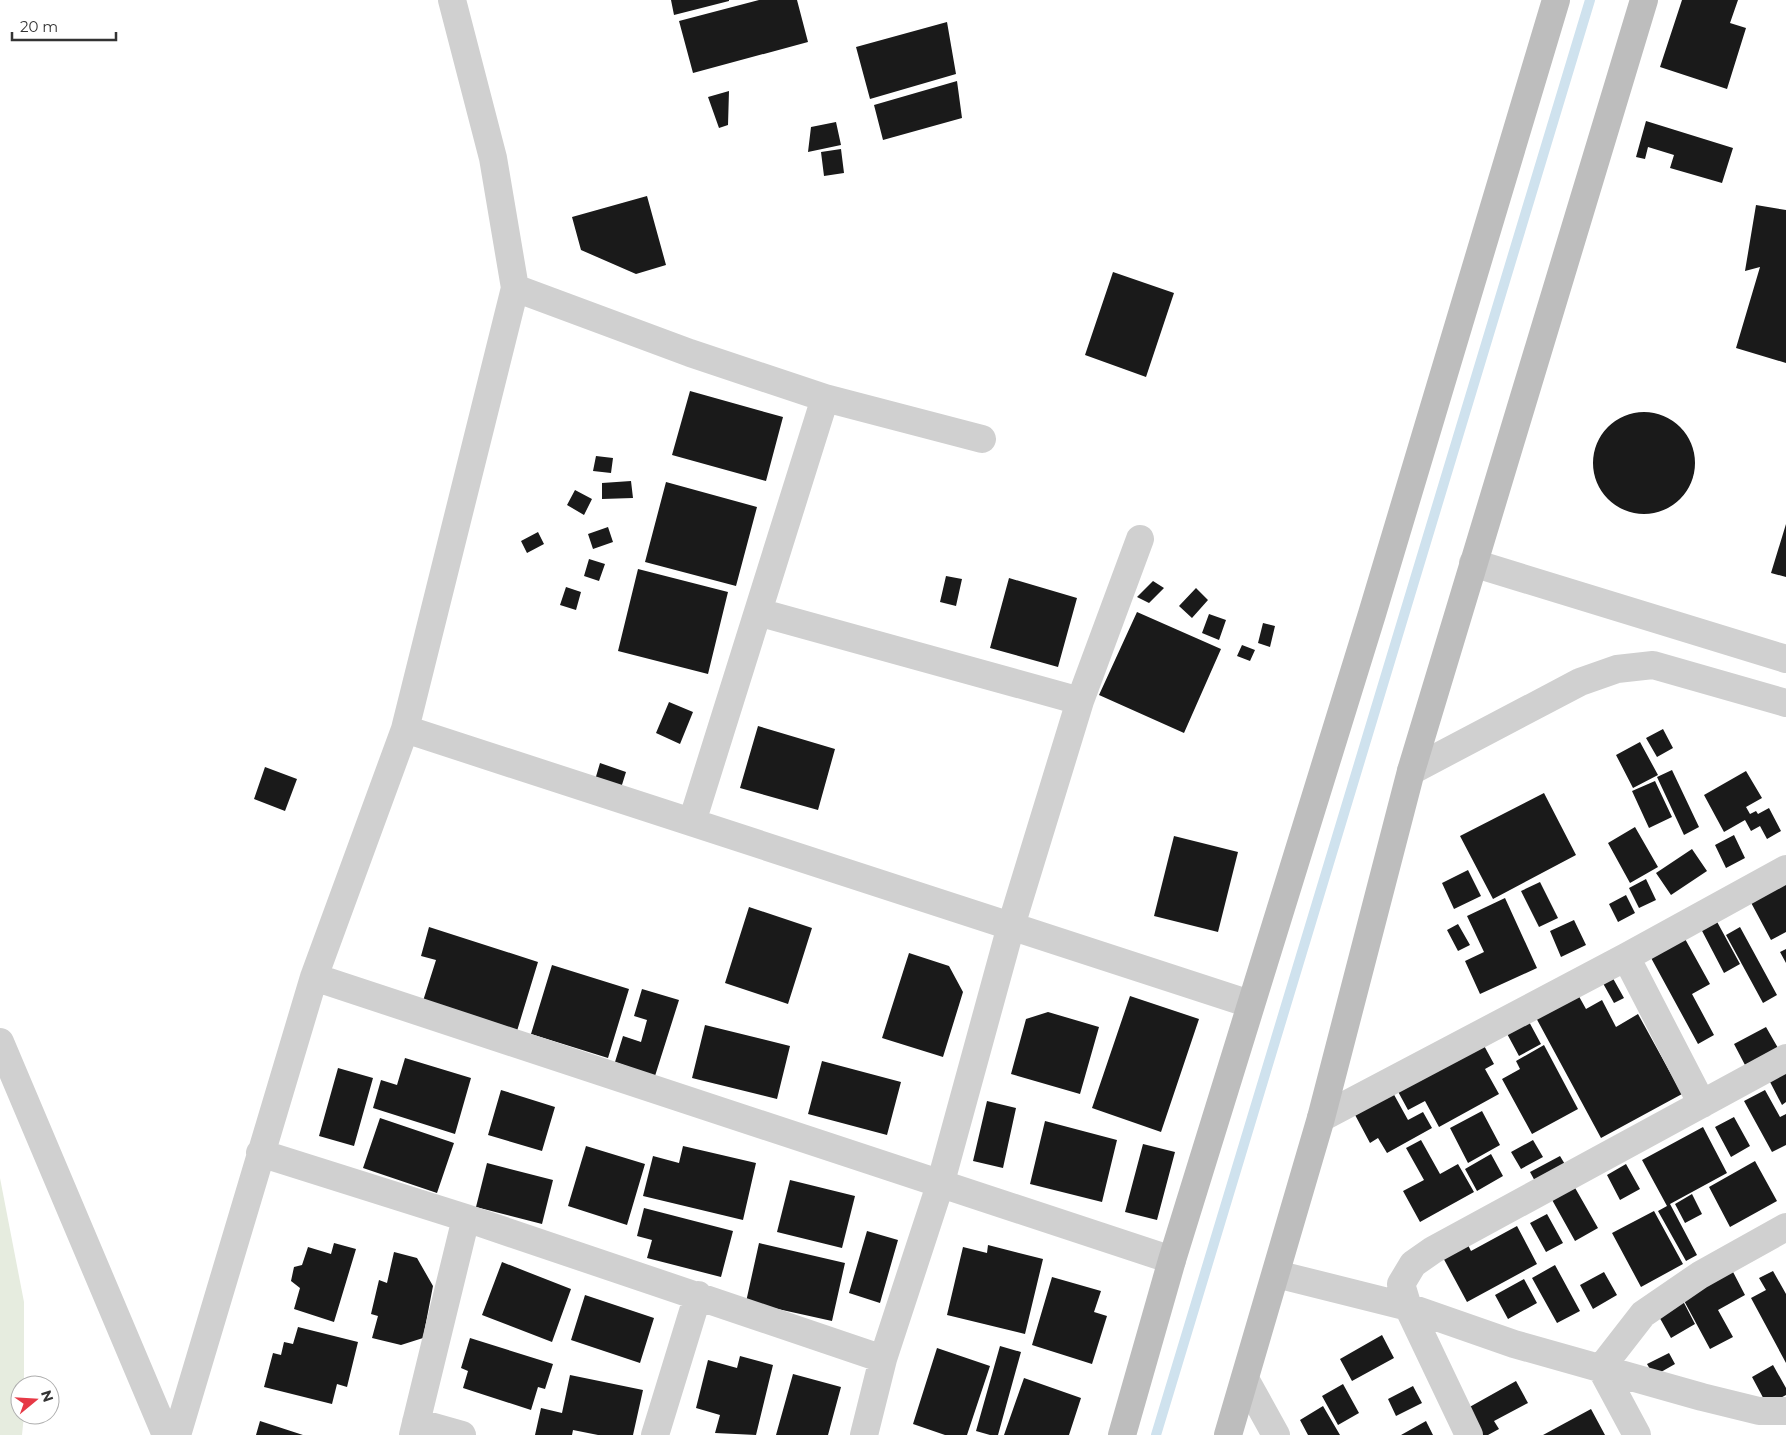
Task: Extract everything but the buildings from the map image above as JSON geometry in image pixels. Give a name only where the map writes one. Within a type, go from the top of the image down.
[{"type":"main road","points":[[1122,1435],[1172,1260],[1372,614],[1556,0]]},
{"type":"main road","points":[[1228,1435],[1321,1118],[1411,771],[1644,0]]},
{"type":"street","points":[[177,1435],[314,977],[405,729],[514,288],[493,158],[452,0]]},
{"type":"street","points":[[514,288],[690,353],[825,398],[982,438]]},
{"type":"street","points":[[692,822],[825,398]]},
{"type":"street","points":[[864,1435],[884,1359],[940,1185],[1011,926],[1080,701],[1140,539]]},
{"type":"street","points":[[1473,563],[1786,659]]},
{"type":"street","points":[[758,612],[1080,701]]},
{"type":"street","points":[[1411,771],[1580,682],[1617,669],[1653,665],[1786,703]]},
{"type":"street","points":[[405,729],[1250,1004]]},
{"type":"street","points":[[1321,1118],[1626,957],[1786,869]]},
{"type":"street","points":[[1626,957],[1702,1104]]},
{"type":"street","points":[[314,977],[1172,1260]]},
{"type":"street","points":[[0,1042],[166,1435]]},
{"type":"street","points":[[1469,1435],[1408,1307],[1400,1284],[1413,1264],[1433,1250],[1786,1058]]},
{"type":"street","points":[[260,1153],[466,1218],[884,1359]]},
{"type":"street","points":[[462,1435],[415,1428],[466,1218]]},
{"type":"street","points":[[1601,1368],[1643,1314],[1700,1275],[1786,1226]]},
{"type":"street","points":[[1276,1274],[1408,1307],[1514,1344],[1601,1368],[1759,1410],[1786,1412]]},
{"type":"street","points":[[655,1435],[698,1295]]},
{"type":"street","points":[[1601,1368],[1636,1435]]},
{"type":"street","points":[[1245,1379],[1276,1435]]},
{"type":"shaded area","points":[[0,1178],[24,1302],[24,1375],[10,1375],[10,1425],[23,1425],[22,1435],[0,1435]]},
{"type":"waterway","points":[[1156,1435],[1590,0]]}]
